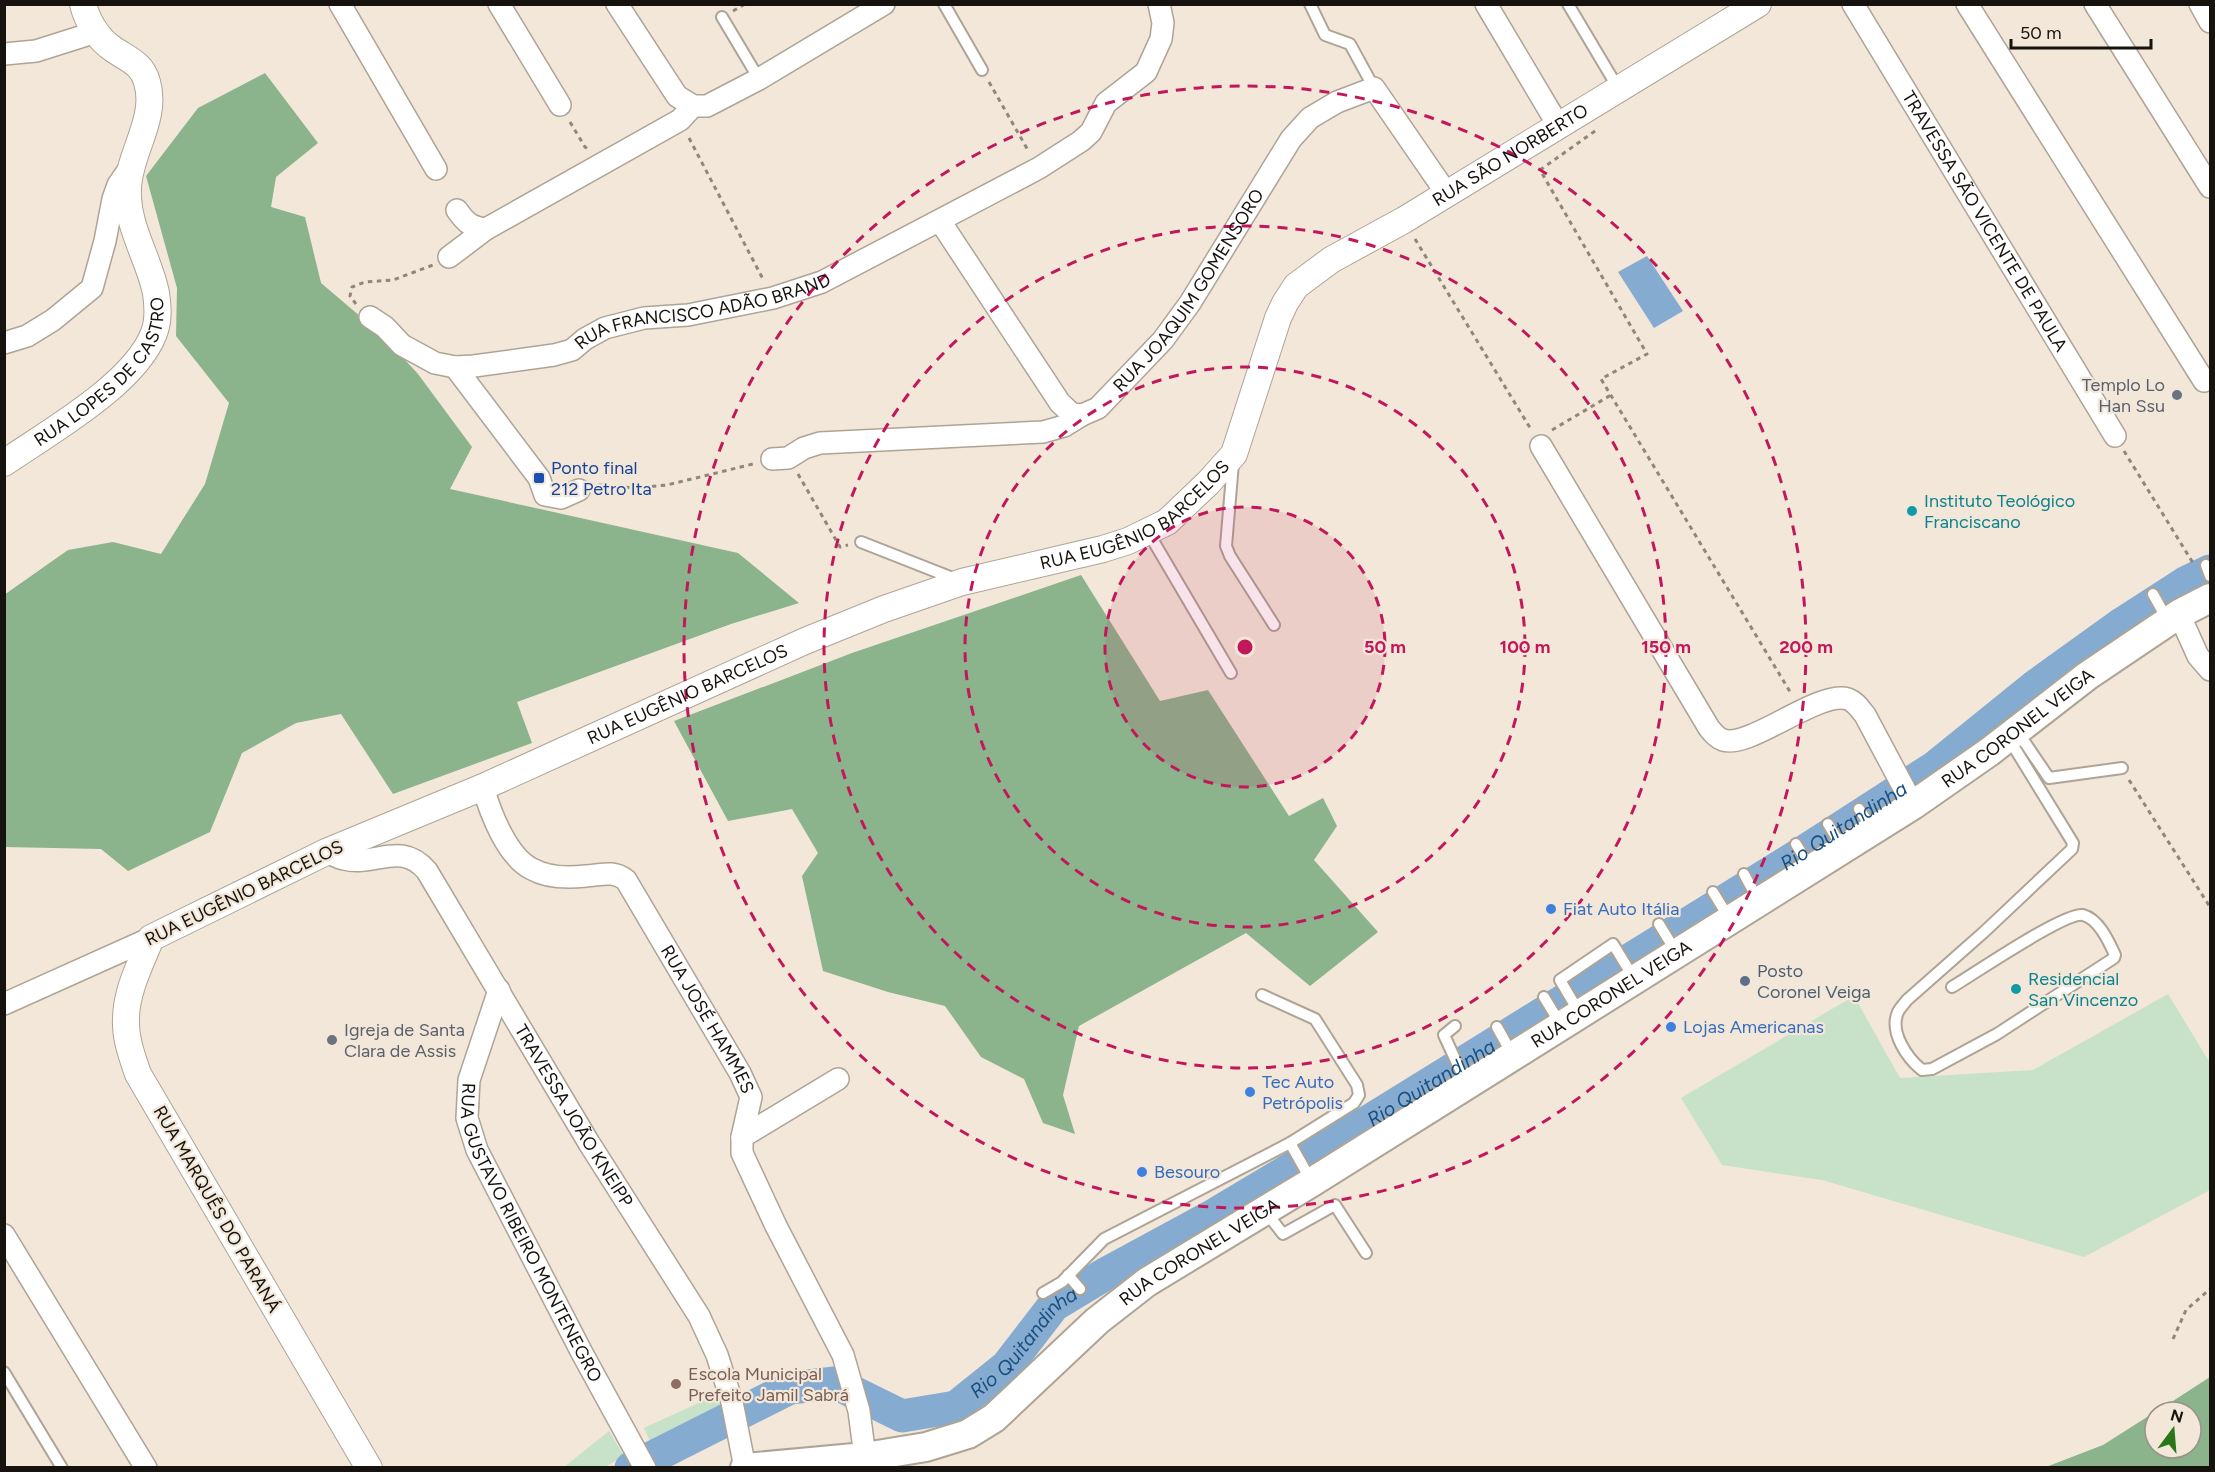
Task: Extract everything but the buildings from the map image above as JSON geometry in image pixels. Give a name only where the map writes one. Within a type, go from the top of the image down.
[{"type":"main road","name":"RUA CORONEL VEIGA","points":[[745,1467],[865,1457],[926,1447],[968,1434],[994,1419],[1120,1302],[1147,1282],[1312,1182],[1464,1078],[1567,1014],[1632,974],[1677,954],[1731,921],[1756,897],[1840,844],[1867,820],[1913,806],[2013,734],[2169,614],[2211,598]]},
{"type":"street","name":"RUA LOPES DE CASTRO","points":[[4,463],[84,408],[127,374],[145,351],[154,333],[159,312],[156,291],[134,228],[128,187],[144,128],[149,101],[148,83],[138,64],[111,48],[96,32],[86,16],[83,4]]},
{"type":"street","points":[[340,4],[436,169]]},
{"type":"street","points":[[499,4],[560,105]]},
{"type":"street","points":[[617,4],[687,113]]},
{"type":"street","points":[[449,257],[486,229],[610,161],[687,113],[708,106],[759,79],[884,4]]},
{"type":"street","name":"RUA FRANCISCO ADÃO BRAND","points":[[370,317],[386,327],[402,345],[435,363],[455,367],[554,355],[572,350],[585,339],[605,328],[644,318],[688,315],[773,298],[822,282],[1039,168],[1072,148],[1091,132],[1106,103],[1146,72],[1161,39],[1163,23],[1158,4]]},
{"type":"street","points":[[1486,4],[1558,125]]},
{"type":"street","name":"TRAVESSA SÃO VICENTE DE PAULA","points":[[1853,4],[2115,436]]},
{"type":"street","points":[[1967,4],[2204,381]]},
{"type":"street","points":[[2095,4],[2211,187]]},
{"type":"street","points":[[2200,4],[2211,22]]},
{"type":"street","name":"RUA SÃO NORBERTO","points":[[1278,318],[1296,286],[1331,260],[1447,194],[1746,8]]},
{"type":"street","points":[[4,54],[36,51],[96,32]]},
{"type":"street","points":[[1374,88],[1447,194]]},
{"type":"street","name":"RUA JOAQUIM GOMENSORO","points":[[780,458],[820,443],[1043,432],[1064,426],[1098,408],[1163,340],[1190,303],[1291,139],[1310,118],[1337,102],[1374,88]]},
{"type":"street","points":[[4,343],[27,336],[53,320],[92,288],[105,241],[113,199],[118,185],[133,162]]},
{"type":"street","points":[[457,210],[466,223],[486,229]]},
{"type":"street","points":[[940,221],[1060,403],[1072,414],[1082,415]]},
{"type":"street","name":"RUA EUGÊNIO BARCELOS","points":[[4,1004],[152,938],[326,852],[483,787],[805,641],[884,609],[962,582],[1103,549],[1148,532],[1167,522],[1208,483],[1234,454],[1278,318]]},
{"type":"street","points":[[455,367],[539,478],[545,495],[561,498],[579,490]]},
{"type":"street","points":[[1541,446],[1709,728],[1717,737],[1736,741],[1801,711],[1829,701],[1848,699],[1856,704],[1865,715],[1913,806]]},
{"type":"street","points":[[2169,614],[2198,656],[2211,670]]},
{"type":"street","name":"RUA JOSÉ HAMMES","points":[[483,787],[490,811],[502,835],[522,863],[532,869],[569,878],[611,873],[626,880],[740,1073],[750,1097],[749,1112],[742,1137],[742,1152],[759,1192],[843,1355],[859,1411],[865,1457]]},
{"type":"street","name":"TRAVESSA JOÃO KNEIPP","points":[[326,852],[345,860],[410,856],[419,861],[427,871],[589,1143],[699,1316],[717,1355],[732,1402],[745,1467]]},
{"type":"street","name":"RUA MARQUÊS DO PARANÁ","points":[[152,938],[133,981],[125,1017],[129,1047],[138,1074],[369,1467]]},
{"type":"street","name":"RUA GUSTAVO RIBEIRO MONTENEGRO","points":[[499,990],[469,1080],[467,1118],[477,1150],[582,1353],[645,1467]]},
{"type":"street","points":[[742,1137],[838,1079]]},
{"type":"street","points":[[4,1235],[146,1467]]},
{"type":"lane","points":[[944,4],[982,70]]},
{"type":"lane","points":[[1310,4],[1325,35],[1350,44],[1374,88]]},
{"type":"lane","points":[[1568,4],[1618,88]]},
{"type":"lane","points":[[722,17],[759,79]]},
{"type":"lane","points":[[1234,454],[1226,546],[1274,626]]},
{"type":"lane","points":[[1148,532],[1231,673]]},
{"type":"lane","points":[[861,542],[962,582]]},
{"type":"lane","points":[[2153,594],[2169,614]]},
{"type":"lane","points":[[2013,734],[2049,778],[2122,768]]},
{"type":"lane","points":[[1952,987],[2043,930],[2071,917],[2082,915],[2091,919],[2115,954],[2114,958],[2075,985],[1997,1034],[1932,1069],[1922,1070],[1913,1063],[1894,1028],[1898,1011],[1907,1000],[1984,932],[2072,849],[2073,843],[2013,734]]},
{"type":"lane","points":[[1828,824],[1840,844]]},
{"type":"lane","points":[[1796,844],[1808,864]]},
{"type":"lane","points":[[1744,873],[1756,897]]},
{"type":"lane","points":[[1713,892],[1731,921]]},
{"type":"lane","points":[[1659,924],[1677,954]]},
{"type":"lane","points":[[1567,1014],[1560,980],[1613,944],[1632,974]]},
{"type":"lane","points":[[1043,1293],[1062,1282],[1104,1239],[1290,1143],[1354,1102],[1359,1095],[1357,1085],[1315,1020],[1262,995]]},
{"type":"lane","points":[[1544,997],[1567,1014]]},
{"type":"lane","points":[[1455,1026],[1444,1035],[1464,1078]]},
{"type":"lane","points":[[1497,1027],[1509,1050]]},
{"type":"lane","points":[[1290,1143],[1312,1182]]},
{"type":"lane","points":[[1265,1211],[1283,1234],[1335,1205],[1366,1253]]},
{"type":"lane","points":[[1068,1275],[1080,1289]]},
{"type":"lane","points":[[4,1372],[62,1467]]},
{"type":"path","points":[[982,70],[1039,168]]},
{"type":"path","points":[[560,105],[585,147],[610,161]]},
{"type":"path","points":[[687,113],[773,298]]},
{"type":"path","points":[[1603,126],[1540,170],[1647,354],[1601,379],[1793,697]]},
{"type":"path","points":[[1404,220],[1541,446],[1550,431],[1611,395]]},
{"type":"path","points":[[370,317],[350,296],[352,287],[365,282],[393,280],[449,257]]},
{"type":"path","points":[[2115,436],[2204,569]]},
{"type":"path","points":[[579,490],[603,484],[636,488],[667,484],[780,458],[840,548],[861,542]]},
{"type":"path","points":[[2122,768],[2211,908]]},
{"type":"path","points":[[2173,1339],[2186,1310],[2211,1289]]},
{"type":"green space","points":[[265,73],[318,143],[276,177],[271,207],[305,217],[321,283],[381,334],[418,374],[472,447],[450,489],[738,553],[799,603],[731,624],[517,702],[532,743],[393,794],[341,714],[296,723],[242,753],[210,832],[128,871],[101,849],[5,847],[4,595],[68,550],[113,542],[161,554],[205,484],[229,403],[176,336],[177,288],[146,176],[198,108]]},
{"type":"green space","points":[[1081,575],[1160,701],[1208,690],[1289,816],[1323,798],[1337,826],[1314,860],[1378,932],[1310,986],[1246,933],[1079,1026],[1063,1095],[1075,1134],[1043,1123],[1024,1079],[981,1057],[945,1006],[888,992],[823,971],[802,876],[818,853],[792,809],[728,821],[674,721],[852,653]]},
{"type":"green space","points":[[2168,994],[2210,1063],[2210,1190],[2084,1257],[1822,1180],[1722,1165],[1681,1098],[1854,996],[1900,1078],[2033,1070]]},
{"type":"green space","points":[[2210,1377],[2210,1467],[2046,1467],[2103,1445],[2143,1420],[2143,1460],[2203,1460],[2203,1400],[2175,1400]]},
{"type":"green space","points":[[718,1394],[726,1416],[653,1448],[644,1428]]},
{"type":"green space","points":[[609,1431],[624,1456],[605,1467],[564,1467]]},
{"type":"water","points":[[1647,256],[1683,311],[1654,328],[1618,272]]},
{"type":"waterway","name":"Rio Quitandinha","points":[[631,1468],[790,1388],[835,1383],[902,1416],[956,1407],[1007,1366],[1054,1305],[1107,1273],[1214,1215],[1324,1149],[1794,858],[1935,767],[2034,687],[2123,623],[2185,583],[2210,571]]},
{"type":"place","name":"Templo Lo Han Ssu","points":[[2177,395]]},
{"type":"place","name":"Ponto final 212 Petro Ita","points":[[539,478]]},
{"type":"place","name":"Instituto Teológico Franciscano","points":[[1912,511]]},
{"type":"place","name":"Fiat Auto Itália","points":[[1551,909]]},
{"type":"place","name":"Posto Coronel Veiga","points":[[1745,981]]},
{"type":"place","name":"Residencial San Vincenzo","points":[[2016,989]]},
{"type":"place","name":"Lojas Americanas","points":[[1671,1027]]},
{"type":"place","name":"Igreja de Santa Clara de Assis","points":[[332,1040]]},
{"type":"place","name":"Tec Auto Petrópolis","points":[[1250,1092]]},
{"type":"place","name":"Besouro","points":[[1142,1172]]},
{"type":"place","name":"Escola Municipal Prefeito Jamil Sabrá","points":[[676,1384]]}]
